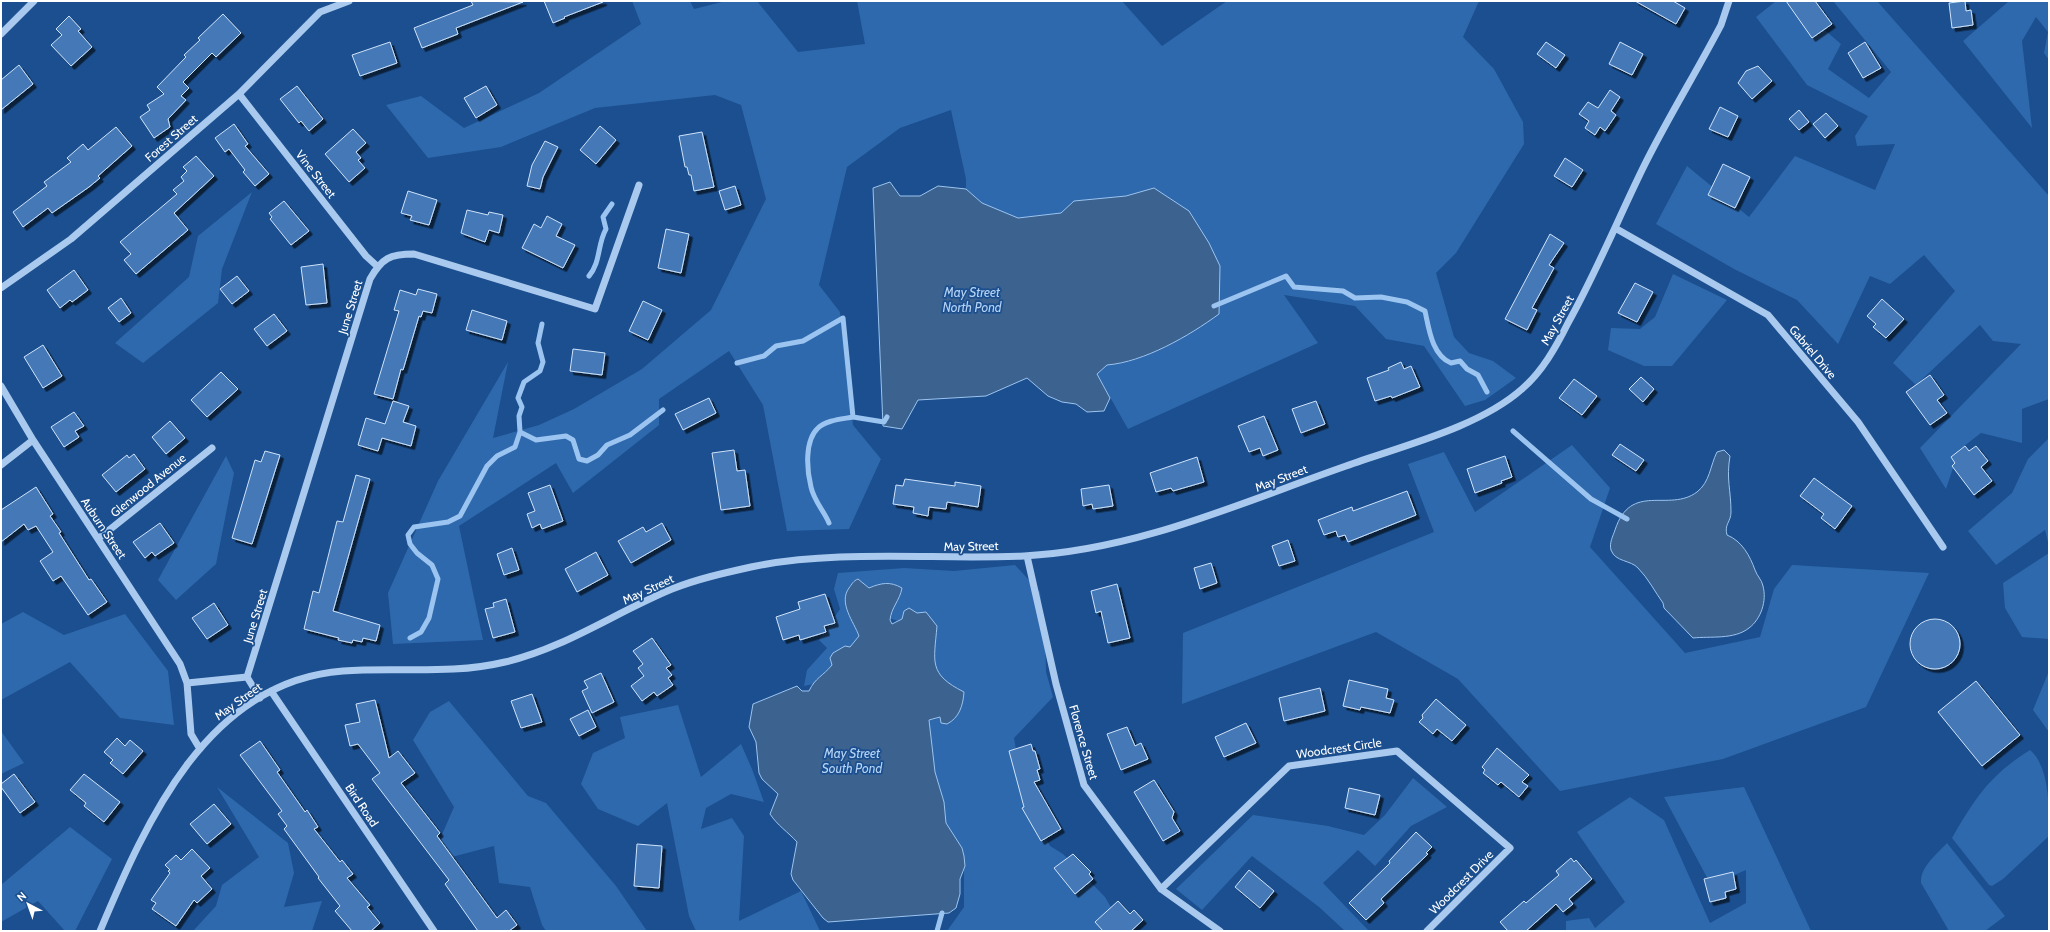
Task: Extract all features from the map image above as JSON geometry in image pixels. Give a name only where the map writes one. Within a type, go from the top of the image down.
[{"type":"street","points":[[1,34],[34,1]]},
{"type":"street","name":"Forest Street","points":[[1,288],[71,239],[239,94],[320,12],[349,1]]},
{"type":"street","name":"May Street","points":[[100,931],[135,852],[152,819],[183,769],[200,749],[229,720],[271,691],[315,675],[341,671],[439,671],[479,668],[509,661],[554,646],[674,588],[705,578],[755,566],[834,558],[1026,556],[1097,547],[1152,535],[1242,506],[1458,426],[1483,415],[1508,400],[1528,384],[1545,364],[1580,303],[1651,152],[1721,25],[1729,1]]},
{"type":"street","name":"Vine Street","points":[[239,94],[366,256],[377,266]]},
{"type":"street","points":[[377,266],[388,257],[414,254],[595,309],[639,185]]},
{"type":"street","name":"Gabriel Drive","points":[[1615,228],[1768,315],[1858,422],[1943,547]]},
{"type":"street","name":"June Street","points":[[247,677],[370,278],[377,266]]},
{"type":"street","name":"Auburn Street","points":[[1,386],[34,440],[180,664],[187,683],[191,734],[200,749]]},
{"type":"street","points":[[1,465],[34,440]]},
{"type":"street","name":"Glenwood Avenue","points":[[98,539],[212,448]]},
{"type":"street","name":"Florence Street","points":[[1026,556],[1056,684],[1084,785],[1161,889],[1220,931]]},
{"type":"street","points":[[187,683],[247,677],[260,698]]},
{"type":"street","name":"Bird Road","points":[[271,691],[434,931]]},
{"type":"street","name":"Woodcrest Circle","points":[[1161,889],[1289,766],[1397,751],[1510,848]]},
{"type":"street","name":"Woodcrest Drive","points":[[1428,931],[1510,848]]},
{"type":"shaded area","points":[[632,1],[690,1],[694,9],[726,1],[757,1],[798,52],[865,44],[857,1],[1122,1],[1162,46],[1227,1],[1479,1],[1463,37],[1494,69],[1523,122],[1524,144],[1456,253],[1436,273],[1454,337],[1469,353],[1493,361],[1516,378],[1485,400],[1465,406],[1424,346],[1386,339],[1355,306],[1284,295],[1318,343],[1128,429],[1097,374],[1107,365],[1135,359],[1165,347],[1193,331],[1218,314],[1154,188],[1126,196],[1074,201],[1061,213],[1017,218],[982,203],[966,189],[966,179],[951,110],[900,128],[847,167],[819,285],[840,312],[853,425],[881,459],[849,529],[787,531],[763,405],[729,351],[659,399],[659,425],[573,493],[556,463],[459,526],[483,640],[393,644],[388,593],[438,481],[508,362],[493,438],[539,425],[574,409],[642,369],[711,310],[766,199],[741,105],[715,95],[595,108],[501,147],[428,158],[386,105],[421,96],[464,128],[539,93],[641,24]]},
{"type":"shaded area","points":[[1776,1],[1791,1],[1841,44],[1828,69],[1869,98],[1891,72],[1833,1],[1877,1],[2049,196],[2049,399],[2022,409],[2022,443],[1981,433],[1959,450],[1946,489],[1920,448],[2021,344],[1993,341],[1980,325],[1916,385],[1893,363],[1955,291],[1924,255],[1890,284],[1870,276],[1838,344],[1797,300],[1734,269],[1656,224],[1687,166],[1749,217],[1795,156],[1875,190],[1895,144],[1857,146],[1855,136],[1868,116],[1807,85],[1756,17]]},
{"type":"shaded area","points":[[2009,1],[2049,1],[2049,60],[2044,53],[2048,32],[2036,17],[2022,41],[2032,128],[1963,41]]},
{"type":"shaded area","points":[[252,192],[222,269],[218,303],[143,363],[115,343],[189,277],[198,236]]},
{"type":"shaded area","points":[[1673,274],[1727,300],[1672,366],[1644,366],[1608,350],[1611,328],[1640,329],[1655,317]]},
{"type":"shaded area","points":[[2049,438],[2049,546],[2045,530],[1996,565],[1968,531],[2012,493],[2028,459]]},
{"type":"shaded area","points":[[1572,445],[1610,488],[1590,547],[1685,653],[1760,637],[1774,589],[1792,565],[1929,573],[1866,707],[1723,759],[1560,791],[1458,679],[1376,632],[1182,704],[1183,633],[1434,532],[1408,464],[1444,452],[1475,512]]},
{"type":"shaded area","points":[[226,456],[234,473],[216,564],[176,600],[158,580]]},
{"type":"shaded area","points":[[2049,553],[2049,639],[2022,637],[2005,608],[2003,583]]},
{"type":"shaded area","points":[[1015,565],[1040,592],[1045,635],[1046,672],[1053,697],[1014,738],[1020,773],[1034,816],[1050,846],[1063,854],[1105,897],[1125,931],[947,931],[964,907],[964,856],[962,848],[946,823],[944,802],[935,773],[929,720],[936,719],[964,692],[943,680],[938,674],[934,663],[937,626],[920,628],[879,615],[876,643],[818,683],[804,686],[807,670],[827,648],[819,640],[840,609],[834,589],[838,573],[904,568],[954,571]]},
{"type":"shaded area","points":[[23,612],[64,635],[125,614],[168,671],[174,725],[120,718],[70,662],[1,700],[1,624]]},
{"type":"shaded area","points":[[2049,671],[2049,732],[2033,710]]},
{"type":"shaded area","points":[[449,701],[528,796],[546,803],[616,886],[647,931],[546,931],[542,925],[530,887],[499,883],[494,846],[444,859],[437,846],[454,807],[413,740],[430,712]]},
{"type":"shaded area","points":[[678,705],[701,777],[741,744],[764,802],[731,794],[706,808],[701,829],[732,818],[744,836],[739,921],[801,891],[820,931],[696,931],[689,916],[667,803],[638,826],[598,809],[581,784],[593,753],[625,738],[620,717]]},
{"type":"shaded area","points":[[1,731],[24,763],[1,774]]},
{"type":"shaded area","points":[[2030,750],[2037,757],[2045,777],[2049,813],[2049,836],[2003,879],[1992,886],[1989,885],[1952,838],[1968,811],[1985,788],[2004,769]]},
{"type":"shaded area","points":[[1413,778],[1447,807],[1411,826],[1375,866],[1358,850],[1323,883],[1369,931],[1345,931],[1319,907],[1252,856],[1202,910],[1176,889],[1253,815],[1328,826],[1364,835],[1385,815]]},
{"type":"shaded area","points":[[217,787],[288,843],[294,873],[284,907],[322,901],[312,931],[193,931],[216,906],[222,885],[259,857]]},
{"type":"shaded area","points":[[1744,787],[1811,931],[1566,931],[1566,921],[1589,918],[1595,928],[1625,902],[1577,832],[1630,797],[1664,820],[1710,923],[1746,903],[1746,870],[1711,885],[1664,797]]},
{"type":"shaded area","points":[[70,827],[112,859],[75,931],[65,931],[38,901],[1,922],[1,885]]},
{"type":"shaded area","points":[[1947,843],[2005,916],[1985,931],[1949,931],[1921,883],[1921,877],[1926,866]]},
{"type":"water","name":"May Street North Pond","points":[[890,182],[900,196],[920,196],[938,186],[966,189],[982,203],[1018,218],[1061,213],[1074,201],[1126,196],[1154,188],[1189,211],[1209,243],[1220,266],[1219,314],[1194,331],[1166,347],[1136,359],[1107,365],[1097,374],[1110,398],[1104,411],[1087,412],[1076,404],[1062,402],[1048,396],[1027,378],[986,396],[918,400],[902,429],[883,426],[873,188]]},
{"type":"water","points":[[1724,450],[1730,456],[1729,478],[1731,512],[1726,528],[1727,535],[1741,545],[1751,559],[1762,584],[1764,598],[1762,609],[1757,620],[1743,632],[1722,637],[1693,638],[1664,608],[1663,603],[1642,572],[1635,565],[1619,559],[1613,554],[1611,550],[1611,542],[1622,515],[1631,506],[1652,500],[1675,500],[1686,498],[1697,492],[1705,484],[1717,452]]},
{"type":"water","name":"May Street South Pond","points":[[858,579],[869,588],[878,585],[893,584],[902,588],[891,616],[890,620],[892,624],[902,619],[904,611],[909,608],[917,613],[926,612],[937,626],[935,658],[939,673],[944,679],[964,692],[960,711],[955,718],[947,724],[941,723],[940,717],[929,720],[935,772],[944,802],[946,823],[962,848],[964,856],[965,866],[960,879],[960,894],[956,908],[949,913],[828,922],[823,918],[793,880],[791,874],[797,842],[776,822],[770,814],[778,794],[762,779],[759,773],[756,742],[749,727],[753,704],[797,686],[802,691],[809,691],[817,680],[832,665],[830,658],[833,653],[845,646],[850,647],[859,636],[848,612],[845,600],[849,588]]},
{"type":"building","points":[[471,1],[523,2],[456,28],[458,34],[422,48],[414,28],[473,5]]},
{"type":"building","points":[[544,1],[603,2],[564,17],[565,18],[553,23]]},
{"type":"building","points":[[1635,1],[1673,1],[1685,8],[1676,24]]},
{"type":"building","points":[[1786,1],[1815,1],[1832,24],[1812,38]]},
{"type":"building","points":[[1965,1],[1966,11],[1971,10],[1973,25],[1952,28],[1949,3]]},
{"type":"building","points":[[223,14],[241,33],[216,57],[212,53],[183,82],[189,88],[181,96],[186,100],[168,119],[170,127],[154,138],[140,117],[150,110],[147,105],[164,94],[157,87],[186,57],[184,55],[200,40],[198,38]]},
{"type":"building","points":[[69,16],[81,29],[78,31],[92,47],[71,66],[51,45],[62,35],[56,29]]},
{"type":"building","points":[[390,42],[397,63],[360,76],[352,55]]},
{"type":"building","points":[[1546,42],[1565,55],[1556,68],[1537,54]]},
{"type":"building","points":[[1620,42],[1643,54],[1632,75],[1609,64]]},
{"type":"building","points":[[1865,42],[1881,68],[1863,78],[1848,53]]},
{"type":"building","points":[[19,65],[33,84],[1,110],[1,80]]},
{"type":"building","points":[[1758,66],[1772,81],[1752,99],[1738,83],[1746,71]]},
{"type":"building","points":[[297,86],[323,119],[309,131],[301,121],[299,123],[280,99]]},
{"type":"building","points":[[486,86],[497,105],[476,118],[464,98]]},
{"type":"building","points":[[1610,90],[1620,97],[1611,111],[1616,115],[1605,131],[1600,127],[1595,135],[1585,128],[1589,121],[1579,114],[1588,102],[1598,108]]},
{"type":"building","points":[[1720,107],[1738,116],[1728,137],[1709,129]]},
{"type":"building","points":[[1799,110],[1809,122],[1799,130],[1789,119]]},
{"type":"building","points":[[1826,113],[1838,126],[1825,138],[1813,124]]},
{"type":"building","points":[[234,124],[248,144],[245,146],[269,174],[255,186],[243,172],[245,170],[229,149],[225,152],[215,138]]},
{"type":"building","points":[[600,126],[616,140],[596,164],[580,150]]},
{"type":"building","points":[[116,127],[132,146],[98,176],[100,178],[89,187],[52,213],[48,208],[23,227],[13,212],[47,186],[44,182],[71,162],[67,158],[83,144],[88,150]]},
{"type":"building","points":[[353,129],[366,143],[356,152],[361,158],[358,160],[365,168],[349,182],[325,154]]},
{"type":"building","points":[[702,132],[714,187],[694,191],[691,175],[689,175],[687,167],[685,167],[679,136]]},
{"type":"building","points":[[545,141],[558,147],[543,177],[540,189],[527,186],[532,165]]},
{"type":"building","points":[[196,156],[214,176],[174,213],[188,230],[136,274],[124,260],[131,254],[120,242],[177,194],[173,190],[184,181],[181,177],[187,171],[183,167]]},
{"type":"building","points":[[1565,158],[1583,170],[1572,187],[1554,176]]},
{"type":"building","points":[[1723,164],[1750,177],[1735,208],[1708,195]]},
{"type":"building","points":[[735,186],[741,205],[725,210],[719,191]]},
{"type":"building","points":[[408,191],[437,200],[429,225],[410,220],[412,216],[401,213]]},
{"type":"building","points":[[284,201],[309,231],[291,245],[270,219],[272,217],[269,213]]},
{"type":"building","points":[[467,210],[488,215],[489,212],[503,215],[499,233],[489,230],[485,242],[461,233]]},
{"type":"building","points":[[547,216],[562,224],[556,236],[575,245],[563,268],[522,248],[534,224],[541,228]]},
{"type":"building","points":[[666,229],[689,234],[681,273],[658,268]]},
{"type":"building","points":[[1550,234],[1564,243],[1549,265],[1554,268],[1532,308],[1537,310],[1527,330],[1505,319]]},
{"type":"building","points":[[323,264],[327,303],[306,305],[301,267]]},
{"type":"building","points":[[74,270],[88,290],[72,302],[70,300],[60,308],[47,290]]},
{"type":"building","points":[[237,276],[249,291],[232,304],[220,289]]},
{"type":"building","points":[[1635,283],[1653,292],[1637,322],[1618,313]]},
{"type":"building","points":[[418,289],[437,294],[432,313],[423,311],[421,317],[419,316],[403,370],[401,369],[393,399],[374,394],[399,311],[394,310],[400,290],[416,295]]},
{"type":"building","points":[[121,298],[131,313],[119,322],[108,308]]},
{"type":"building","points":[[1882,299],[1904,319],[1886,338],[1873,327],[1876,324],[1867,316]]},
{"type":"building","points":[[643,301],[662,310],[648,340],[629,331]]},
{"type":"building","points":[[472,310],[507,321],[502,340],[466,330]]},
{"type":"building","points":[[274,314],[287,331],[267,346],[254,329]]},
{"type":"building","points":[[43,345],[62,376],[43,388],[24,357]]},
{"type":"building","points":[[573,349],[605,353],[602,375],[570,371]]},
{"type":"building","points":[[1401,362],[1404,369],[1411,366],[1420,387],[1392,398],[1391,396],[1375,401],[1367,378],[1389,370],[1388,368]]},
{"type":"building","points":[[221,372],[238,389],[207,417],[191,400]]},
{"type":"building","points":[[1930,375],[1944,395],[1937,400],[1947,413],[1930,425],[1906,392]]},
{"type":"building","points":[[1641,377],[1654,389],[1643,402],[1629,389]]},
{"type":"building","points":[[1574,379],[1597,396],[1582,415],[1559,398]]},
{"type":"building","points":[[709,398],[716,413],[683,430],[675,414]]},
{"type":"building","points":[[393,401],[409,406],[403,422],[416,426],[411,446],[382,438],[378,451],[358,445],[366,418],[385,424]]},
{"type":"building","points":[[1316,401],[1325,424],[1301,433],[1292,409]]},
{"type":"building","points":[[74,412],[84,426],[75,431],[79,437],[64,447],[51,427]]},
{"type":"building","points":[[1264,416],[1278,450],[1263,456],[1260,448],[1249,452],[1238,426]]},
{"type":"building","points":[[170,421],[185,438],[166,454],[152,437]]},
{"type":"building","points":[[1620,444],[1644,460],[1636,471],[1612,455]]},
{"type":"building","points":[[1965,446],[1969,451],[1976,446],[1988,461],[1981,467],[1992,481],[1974,495],[1952,466],[1955,463],[1951,457]]},
{"type":"building","points":[[734,450],[737,471],[745,470],[750,506],[721,510],[712,453]]},
{"type":"building","points":[[265,451],[280,455],[252,544],[232,538],[255,460],[261,462]]},
{"type":"building","points":[[134,454],[145,469],[116,492],[102,475],[127,455],[129,458]]},
{"type":"building","points":[[1505,456],[1512,477],[1501,481],[1502,483],[1475,493],[1467,469]]},
{"type":"building","points":[[1197,457],[1204,482],[1173,491],[1171,488],[1156,492],[1150,473]]},
{"type":"building","points":[[356,475],[370,479],[333,611],[380,625],[376,641],[363,638],[362,642],[353,640],[352,643],[304,629],[313,591],[319,593],[337,521],[343,522]]},
{"type":"building","points":[[1814,478],[1852,506],[1835,529],[1821,518],[1824,514],[1800,496]]},
{"type":"building","points":[[905,479],[955,486],[955,482],[981,486],[978,507],[947,502],[946,509],[929,507],[928,516],[913,513],[914,507],[893,504],[896,485],[903,486]]},
{"type":"building","points":[[550,485],[563,521],[542,529],[540,524],[532,528],[527,514],[535,511],[528,493]]},
{"type":"building","points":[[1109,485],[1113,506],[1093,509],[1092,504],[1083,506],[1081,489]]},
{"type":"building","points":[[36,487],[53,514],[50,516],[61,532],[59,533],[89,580],[91,579],[107,602],[88,615],[61,576],[53,581],[40,561],[53,552],[36,526],[28,530],[24,524],[1,542],[1,510]]},
{"type":"building","points":[[1407,491],[1416,515],[1348,542],[1345,535],[1338,537],[1336,531],[1324,535],[1318,520],[1352,507],[1353,511]]},
{"type":"building","points":[[160,523],[174,543],[155,556],[152,552],[145,558],[133,542]]},
{"type":"building","points":[[662,523],[671,540],[631,563],[618,541],[643,527],[646,532]]},
{"type":"building","points":[[1288,540],[1295,561],[1279,566],[1272,546]]},
{"type":"building","points":[[512,548],[519,570],[504,575],[497,554]]},
{"type":"building","points":[[596,552],[608,575],[577,592],[565,569]]},
{"type":"building","points":[[1211,563],[1217,583],[1200,589],[1194,568]]},
{"type":"building","points":[[1117,584],[1130,638],[1108,643],[1101,611],[1096,613],[1091,591]]},
{"type":"building","points":[[825,594],[835,623],[824,626],[826,632],[800,640],[799,635],[783,640],[776,617],[800,609],[798,602]]},
{"type":"building","points":[[506,599],[515,632],[493,638],[485,609],[494,607],[493,603]]},
{"type":"building","points":[[214,603],[228,625],[207,639],[192,618]]},
{"type":"building","points":[[1930,619],[1940,619],[1953,626],[1960,639],[1960,649],[1953,662],[1940,669],[1930,669],[1921,665],[1914,658],[1910,649],[1910,639],[1914,630],[1921,623]]},
{"type":"building","points":[[652,638],[671,665],[666,668],[672,675],[668,678],[673,685],[657,696],[654,692],[642,701],[631,686],[644,676],[638,668],[643,664],[633,651]]},
{"type":"building","points":[[601,673],[614,702],[592,713],[582,691],[588,688],[584,681]]},
{"type":"building","points":[[1349,680],[1388,689],[1386,698],[1394,700],[1390,713],[1361,707],[1360,710],[1343,706]]},
{"type":"building","points":[[1976,681],[2020,735],[1982,766],[1938,712]]},
{"type":"building","points":[[1320,688],[1325,711],[1284,721],[1279,698]]},
{"type":"building","points":[[532,694],[542,722],[521,728],[511,701]]},
{"type":"building","points":[[1436,699],[1466,725],[1452,741],[1437,729],[1433,734],[1419,722],[1423,718],[1422,715]]},
{"type":"building","points":[[375,700],[389,758],[398,751],[415,773],[401,783],[440,833],[437,836],[497,918],[506,910],[517,925],[509,931],[478,931],[445,884],[449,880],[372,779],[380,773],[358,744],[350,746],[345,725],[360,722],[356,704]]},
{"type":"building","points":[[588,710],[596,727],[579,736],[570,719]]},
{"type":"building","points":[[1246,723],[1256,743],[1224,757],[1215,737]]},
{"type":"building","points":[[1127,727],[1135,746],[1141,743],[1148,759],[1121,770],[1107,734]]},
{"type":"building","points":[[117,738],[125,746],[130,740],[143,751],[123,774],[110,763],[113,760],[104,752]]},
{"type":"building","points":[[260,741],[280,770],[277,772],[305,812],[307,810],[318,827],[314,829],[340,862],[342,860],[353,874],[347,878],[370,905],[367,907],[380,923],[371,931],[352,931],[335,911],[340,906],[318,878],[319,877],[284,829],[287,826],[278,814],[282,811],[240,755]]},
{"type":"building","points":[[1031,744],[1033,751],[1035,751],[1040,769],[1037,770],[1040,780],[1034,782],[1061,829],[1041,841],[1022,808],[1024,807],[1009,751]]},
{"type":"building","points":[[1497,748],[1529,775],[1522,782],[1528,786],[1519,797],[1501,782],[1498,785],[1483,773],[1485,770],[1482,767]]},
{"type":"building","points":[[14,774],[35,802],[20,813],[1,787],[1,784]]},
{"type":"building","points":[[84,774],[120,802],[104,822],[84,806],[86,803],[70,790]]},
{"type":"building","points":[[1154,780],[1174,812],[1172,818],[1180,831],[1163,841],[1134,792]]},
{"type":"building","points":[[1349,788],[1380,795],[1375,815],[1345,808]]},
{"type":"building","points":[[214,804],[231,824],[207,844],[190,824]]},
{"type":"building","points":[[1416,832],[1432,847],[1426,853],[1428,854],[1381,899],[1384,903],[1366,920],[1349,903],[1390,863],[1389,861]]},
{"type":"building","points":[[637,844],[662,846],[659,888],[634,886]]},
{"type":"building","points":[[192,849],[210,868],[201,876],[212,889],[197,903],[194,900],[176,926],[152,909],[156,903],[151,900],[170,873],[168,871],[170,870],[165,865],[176,855],[181,860]]},
{"type":"building","points":[[1073,854],[1091,872],[1089,874],[1093,879],[1075,894],[1054,868]]},
{"type":"building","points":[[1571,858],[1574,862],[1576,860],[1592,879],[1569,899],[1573,904],[1563,912],[1556,904],[1526,931],[1508,931],[1500,922],[1524,901],[1526,903],[1559,875],[1556,871]]},
{"type":"building","points":[[1249,870],[1274,891],[1260,908],[1235,887]]},
{"type":"building","points":[[1733,872],[1736,889],[1725,892],[1726,898],[1710,902],[1704,879]]},
{"type":"building","points":[[1118,901],[1130,914],[1134,910],[1143,920],[1131,931],[1103,931],[1095,922]]},
{"type":"waterway","points":[[589,276],[593,271],[601,241],[606,229],[603,217],[612,204]]},
{"type":"waterway","points":[[1214,306],[1286,276],[1294,287],[1343,291],[1355,298],[1381,297],[1407,302],[1425,311],[1432,341],[1439,354],[1451,363],[1460,361],[1467,369],[1478,375],[1487,392]]},
{"type":"waterway","points":[[737,363],[764,356],[776,346],[803,341],[843,318],[853,417],[884,422],[887,417]]},
{"type":"waterway","points":[[520,432],[519,416],[522,407],[518,398],[524,382],[540,371],[543,362],[538,343],[542,324]]},
{"type":"waterway","points":[[410,638],[421,632],[429,618],[438,579],[432,565],[417,553],[410,544],[408,535],[414,527],[448,522],[460,516],[487,466],[497,456],[515,447],[520,432],[536,440],[566,436],[573,440],[579,459],[587,461],[598,455],[607,445],[630,435],[663,410]]},
{"type":"waterway","points":[[829,523],[814,497],[811,487],[808,473],[810,440],[821,425],[835,420],[853,417]]},
{"type":"waterway","points":[[1513,431],[1591,499],[1627,519]]},
{"type":"waterway","points":[[937,931],[942,913]]}]
